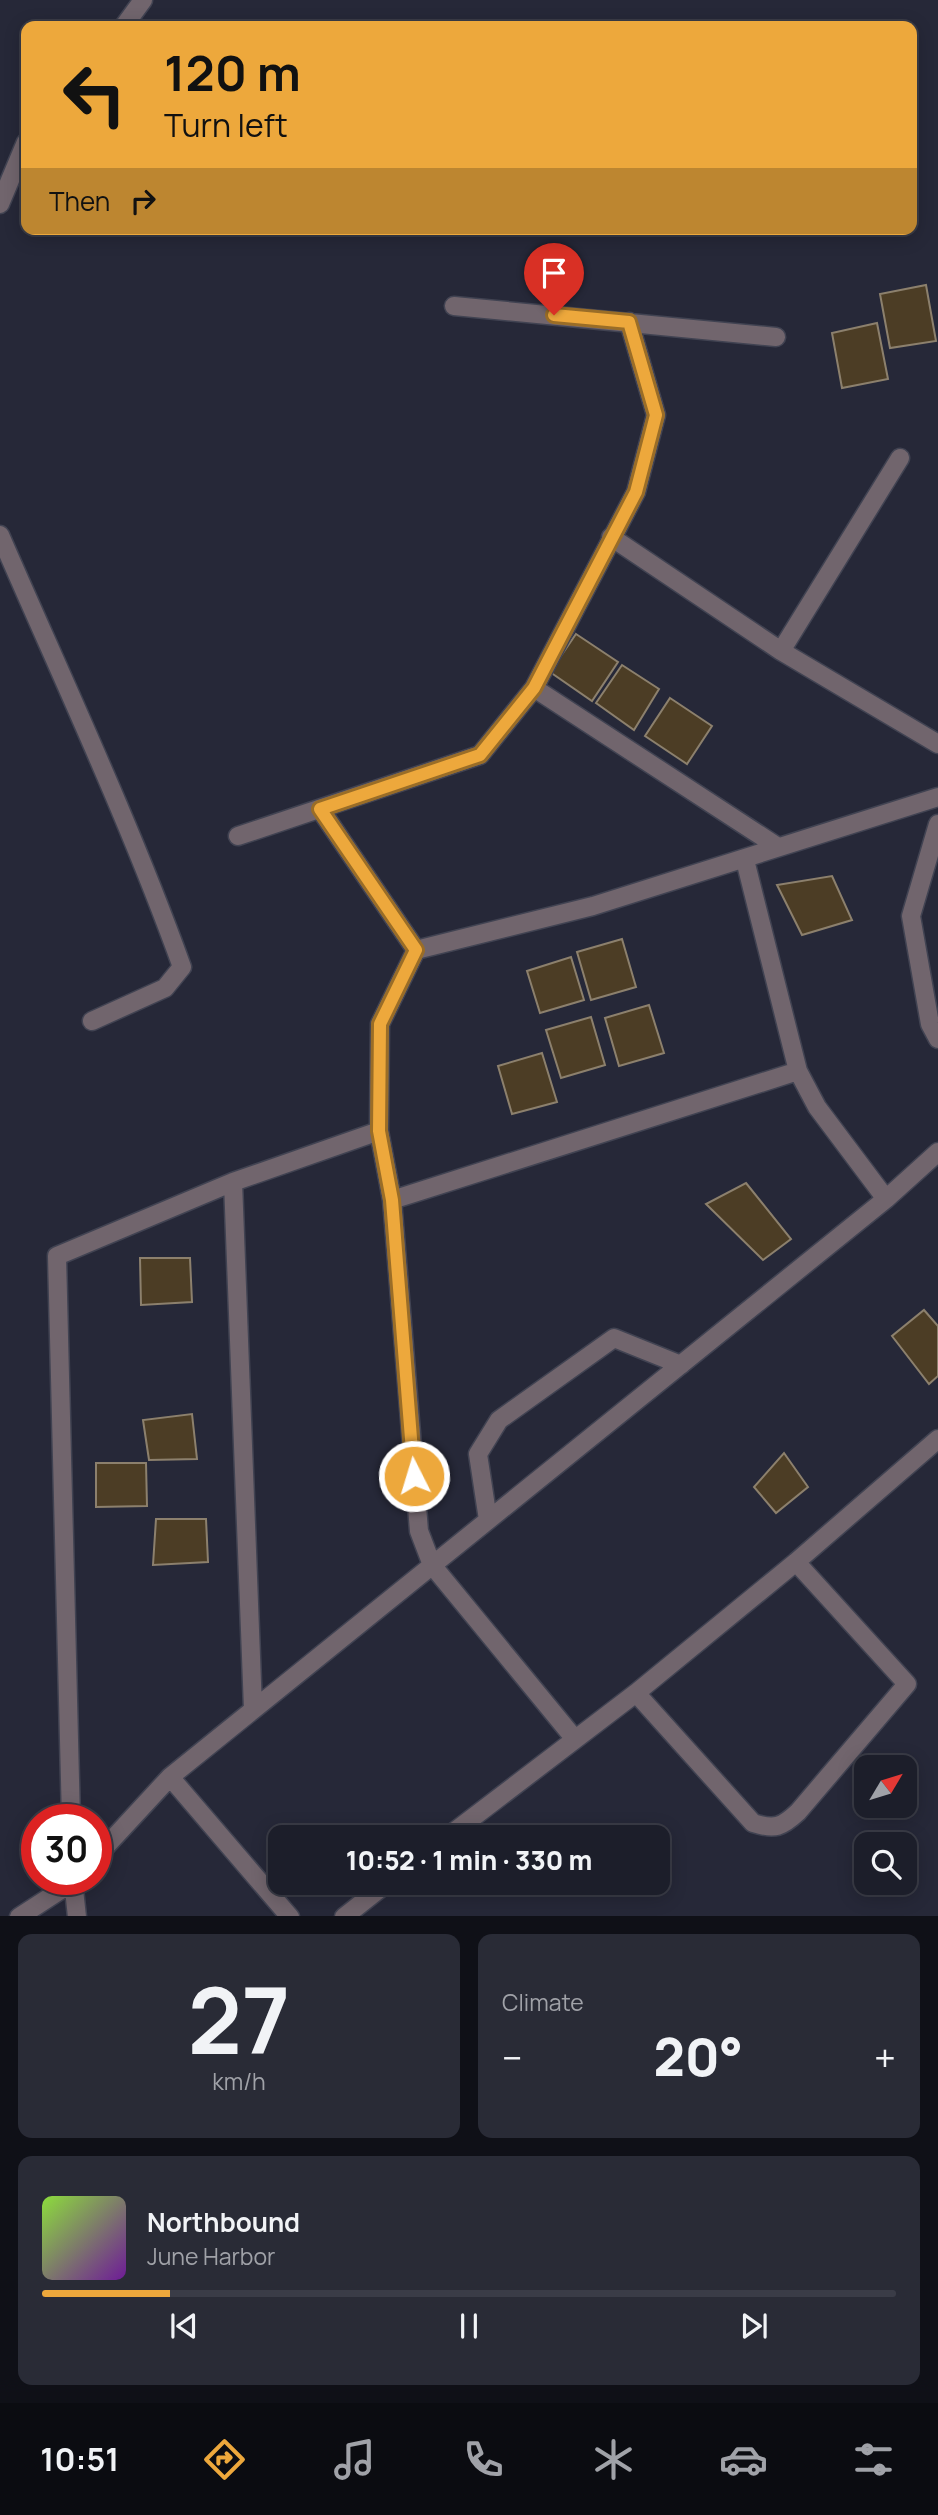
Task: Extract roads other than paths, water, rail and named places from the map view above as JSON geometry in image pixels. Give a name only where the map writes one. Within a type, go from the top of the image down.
[{"type":"street","points":[[127,21],[142,0]]},
{"type":"street","points":[[0,204],[21,154]]},
{"type":"street","points":[[454,306],[776,337]]},
{"type":"street","points":[[238,836],[480,755],[534,688],[636,492],[656,415],[629,322]]},
{"type":"street","points":[[781,651],[900,458]]},
{"type":"street","points":[[0,535],[114,797],[182,967],[165,988],[92,1021]]},
{"type":"street","points":[[611,537],[781,651],[938,744]]},
{"type":"street","points":[[534,688],[778,847]]},
{"type":"street","points":[[416,950],[593,906],[938,797]]},
{"type":"street","points":[[320,809],[416,950]]},
{"type":"street","points":[[938,824],[911,916],[930,1024],[938,1039]]},
{"type":"street","points":[[745,860],[798,1071],[817,1107],[886,1199]]},
{"type":"street","points":[[416,950],[380,1024],[379,1131],[392,1200],[419,1531],[432,1565],[574,1738]]},
{"type":"street","points":[[392,1200],[798,1071]]},
{"type":"street","points":[[71,1804],[57,1256],[233,1182],[379,1131]]},
{"type":"street","points":[[112,1840],[170,1777],[886,1199],[938,1152]]},
{"type":"street","points":[[233,1182],[253,1709]]},
{"type":"street","points":[[488,1520],[478,1454],[499,1420],[614,1338],[681,1365]]},
{"type":"street","points":[[463,1825],[636,1693],[796,1562],[938,1439]]},
{"type":"street","points":[[636,1693],[753,1823],[768,1828],[785,1824],[799,1812],[908,1685],[796,1562]]},
{"type":"street","points":[[170,1777],[290,1916]]},
{"type":"street","points":[[19,1916],[52,1895]]},
{"type":"street","points":[[75,1895],[77,1916]]},
{"type":"street","points":[[344,1916],[371,1895]]}]
